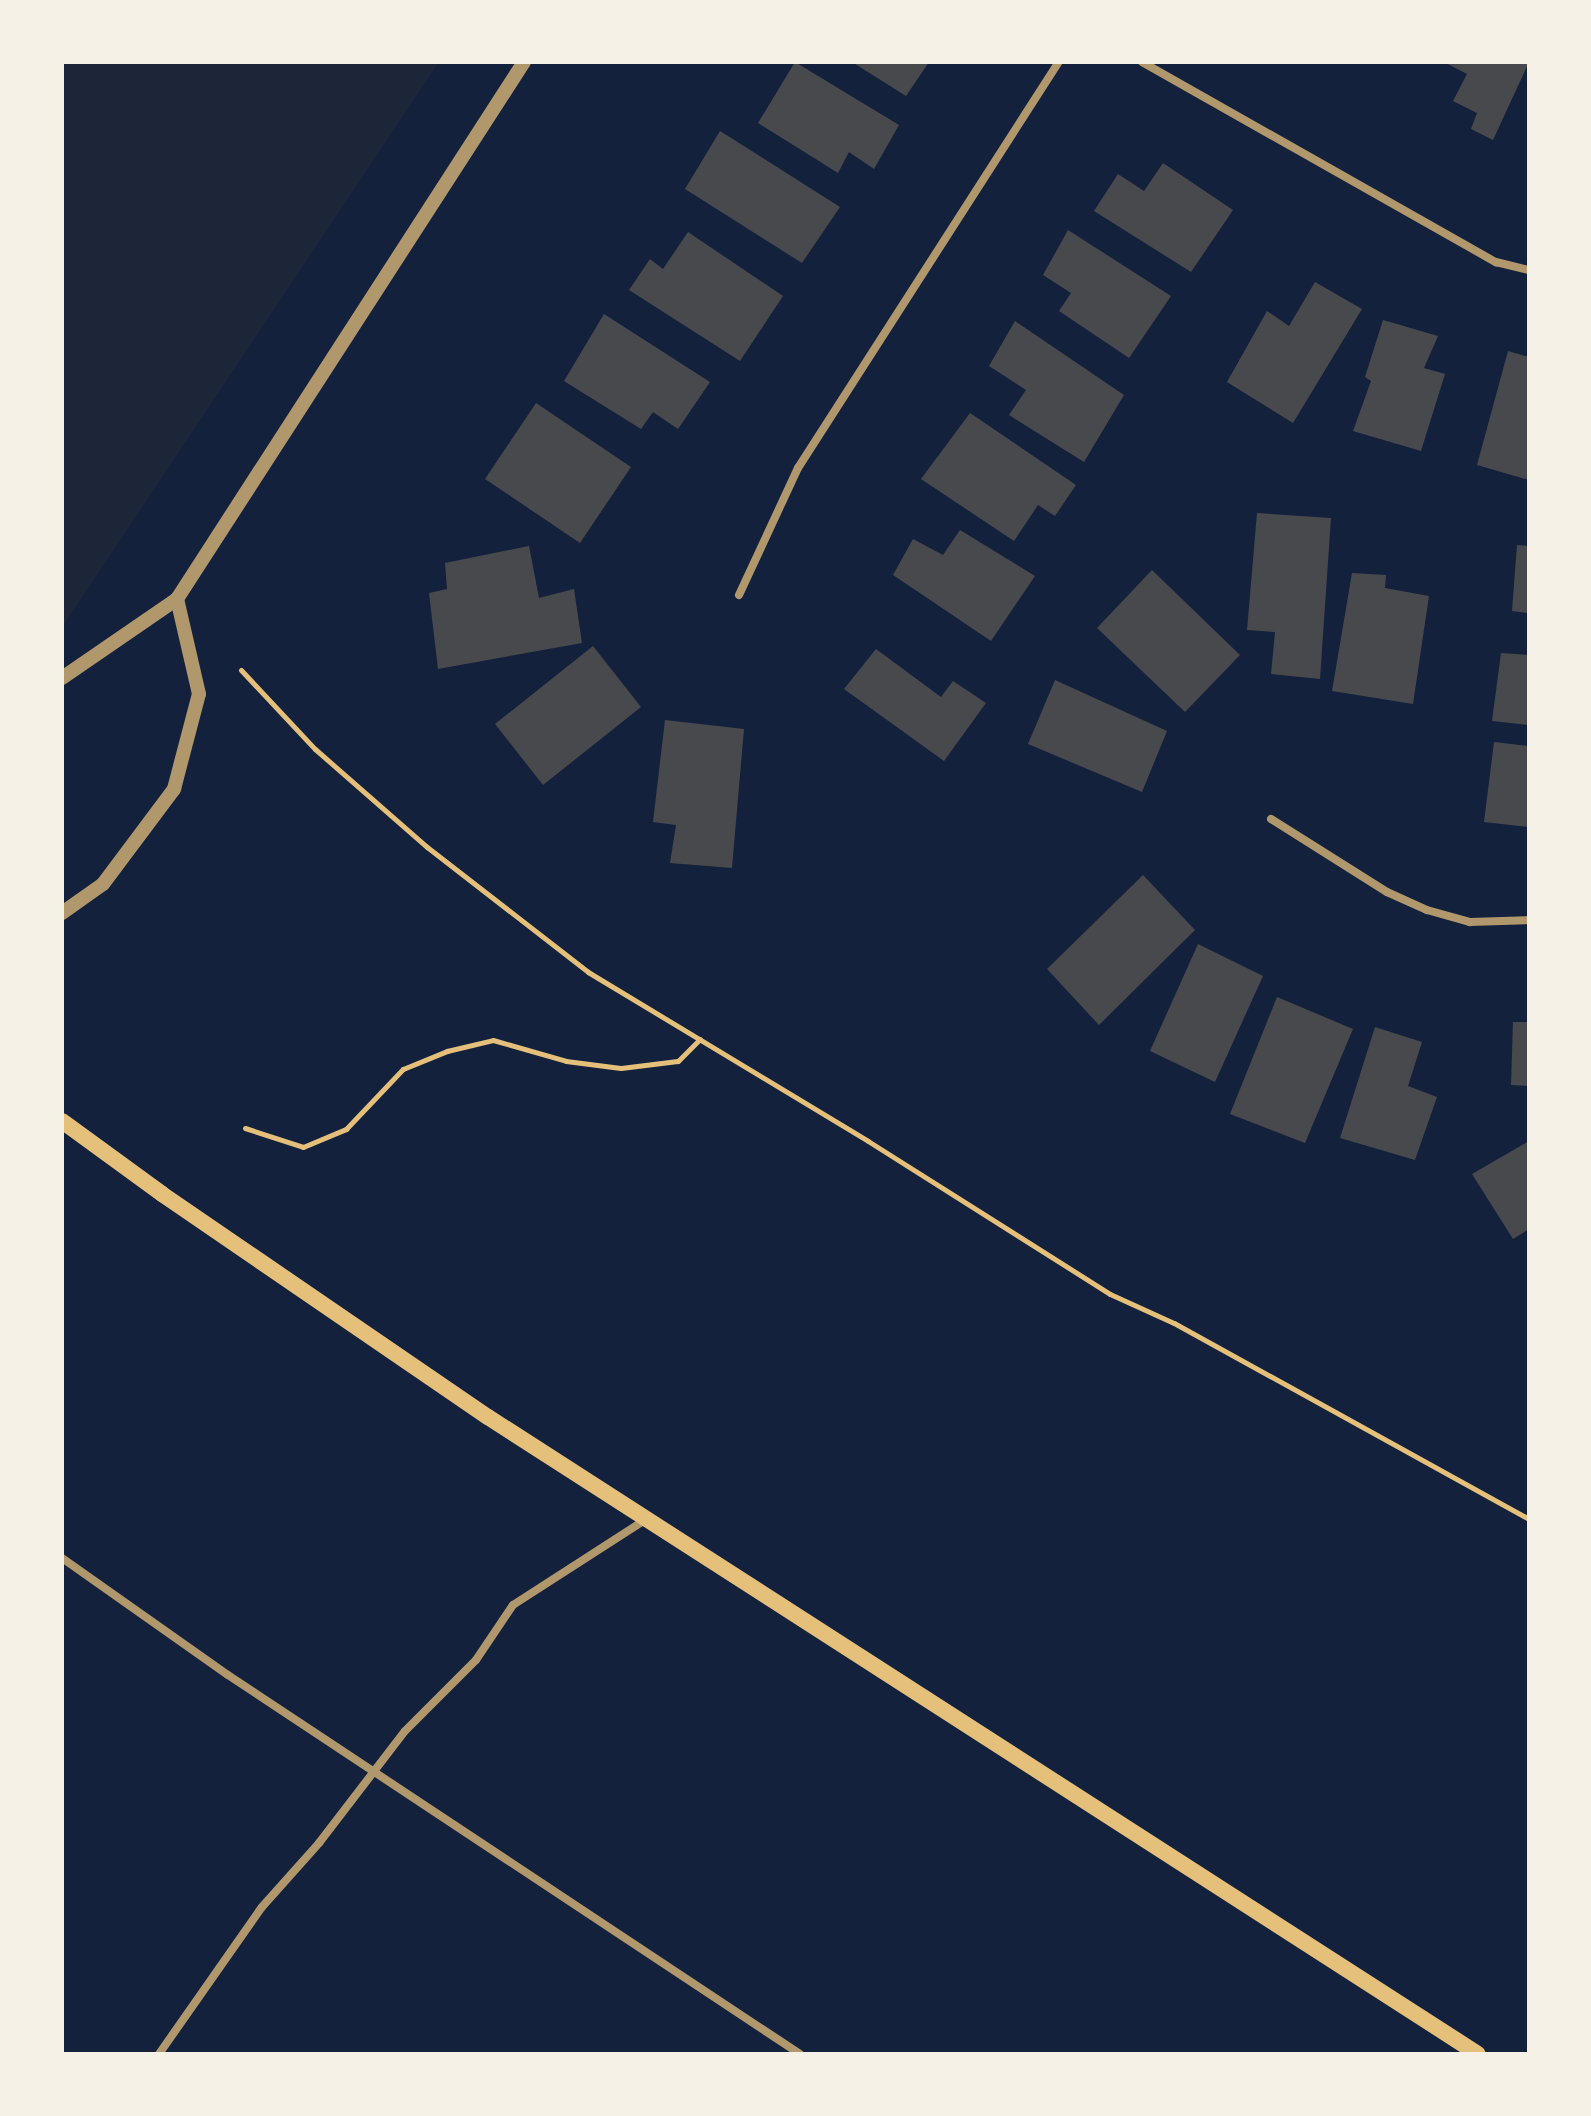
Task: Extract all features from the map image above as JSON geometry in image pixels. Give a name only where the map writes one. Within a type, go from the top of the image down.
[{"type":"main road","points":[[62,1121],[162,1194],[488,1417],[1478,2054]]},
{"type":"street","points":[[62,678],[177,599],[524,62]]},
{"type":"street","points":[[739,595],[798,468],[1059,62]]},
{"type":"street","points":[[1142,62],[1496,262],[1529,270]]},
{"type":"street","points":[[62,913],[103,884],[174,789],[199,694],[177,599]]},
{"type":"street","points":[[1271,819],[1387,892],[1427,910],[1470,922],[1529,920]]},
{"type":"street","points":[[159,2054],[262,1907],[319,1843],[439,1694],[476,1660],[513,1605],[649,1518]]},
{"type":"street","points":[[62,1558],[800,2054]]},
{"type":"path","points":[[241,670],[315,749],[427,847],[588,972],[1110,1294],[1174,1323],[1529,1519]]},
{"type":"path","points":[[245,1128],[303,1147],[346,1129],[403,1069],[447,1051],[493,1040],[566,1061],[621,1068],[678,1061],[700,1039]]},
{"type":"shaded area","points":[[62,62],[439,62],[62,627]]},
{"type":"building","points":[[795,62],[899,125],[874,169],[849,152],[838,173],[758,123]]},
{"type":"building","points":[[852,62],[929,62],[906,96]]},
{"type":"building","points":[[1444,62],[1529,62],[1493,140],[1471,129],[1477,113],[1453,101],[1467,74]]},
{"type":"building","points":[[720,131],[840,207],[802,263],[685,189]]},
{"type":"building","points":[[1163,163],[1233,210],[1191,272],[1094,211],[1118,174],[1144,191]]},
{"type":"building","points":[[1068,230],[1171,296],[1129,358],[1059,311],[1071,293],[1043,275]]},
{"type":"building","points":[[688,232],[783,296],[740,361],[629,290],[650,259],[663,269]]},
{"type":"building","points":[[1315,282],[1362,309],[1293,423],[1227,382],[1267,311],[1289,326]]},
{"type":"building","points":[[604,314],[710,382],[678,429],[653,412],[641,429],[564,381]]},
{"type":"building","points":[[1383,320],[1438,336],[1424,368],[1445,374],[1421,451],[1353,431],[1371,381],[1365,377]]},
{"type":"building","points":[[1015,321],[1124,395],[1084,462],[1009,415],[1026,390],[989,366]]},
{"type":"building","points":[[1508,351],[1529,357],[1529,480],[1477,465]]},
{"type":"building","points":[[536,403],[631,467],[580,543],[485,479]]},
{"type":"building","points":[[970,413],[1076,485],[1055,516],[1038,505],[1014,541],[921,479]]},
{"type":"building","points":[[1257,513],[1331,518],[1320,679],[1271,674],[1275,632],[1247,630]]},
{"type":"building","points":[[960,530],[1035,576],[991,641],[893,575],[913,539],[943,555]]},
{"type":"building","points":[[1517,545],[1529,546],[1529,613],[1512,611]]},
{"type":"building","points":[[529,546],[539,598],[574,589],[582,643],[438,669],[429,593],[447,589],[445,563]]},
{"type":"building","points":[[1152,570],[1240,655],[1185,712],[1097,628]]},
{"type":"building","points":[[1352,573],[1386,575],[1385,588],[1429,596],[1413,704],[1332,691]]},
{"type":"building","points":[[593,646],[641,707],[543,785],[495,724]]},
{"type":"building","points":[[876,649],[941,697],[953,681],[986,703],[944,761],[844,689]]},
{"type":"building","points":[[1501,653],[1529,655],[1529,725],[1492,721]]},
{"type":"building","points":[[1055,680],[1167,731],[1142,792],[1028,744]]},
{"type":"building","points":[[665,720],[744,729],[732,868],[670,863],[676,825],[653,822]]},
{"type":"building","points":[[1494,742],[1529,746],[1529,827],[1484,822]]},
{"type":"building","points":[[1143,875],[1195,930],[1099,1025],[1047,969]]},
{"type":"building","points":[[1198,944],[1263,976],[1215,1082],[1150,1051]]},
{"type":"building","points":[[1277,997],[1353,1029],[1305,1143],[1230,1114]]},
{"type":"building","points":[[1513,1022],[1529,1022],[1529,1086],[1511,1085]]},
{"type":"building","points":[[1375,1027],[1422,1042],[1408,1086],[1437,1097],[1415,1160],[1340,1138]]},
{"type":"building","points":[[1529,1141],[1529,1229],[1513,1239],[1472,1174]]}]
